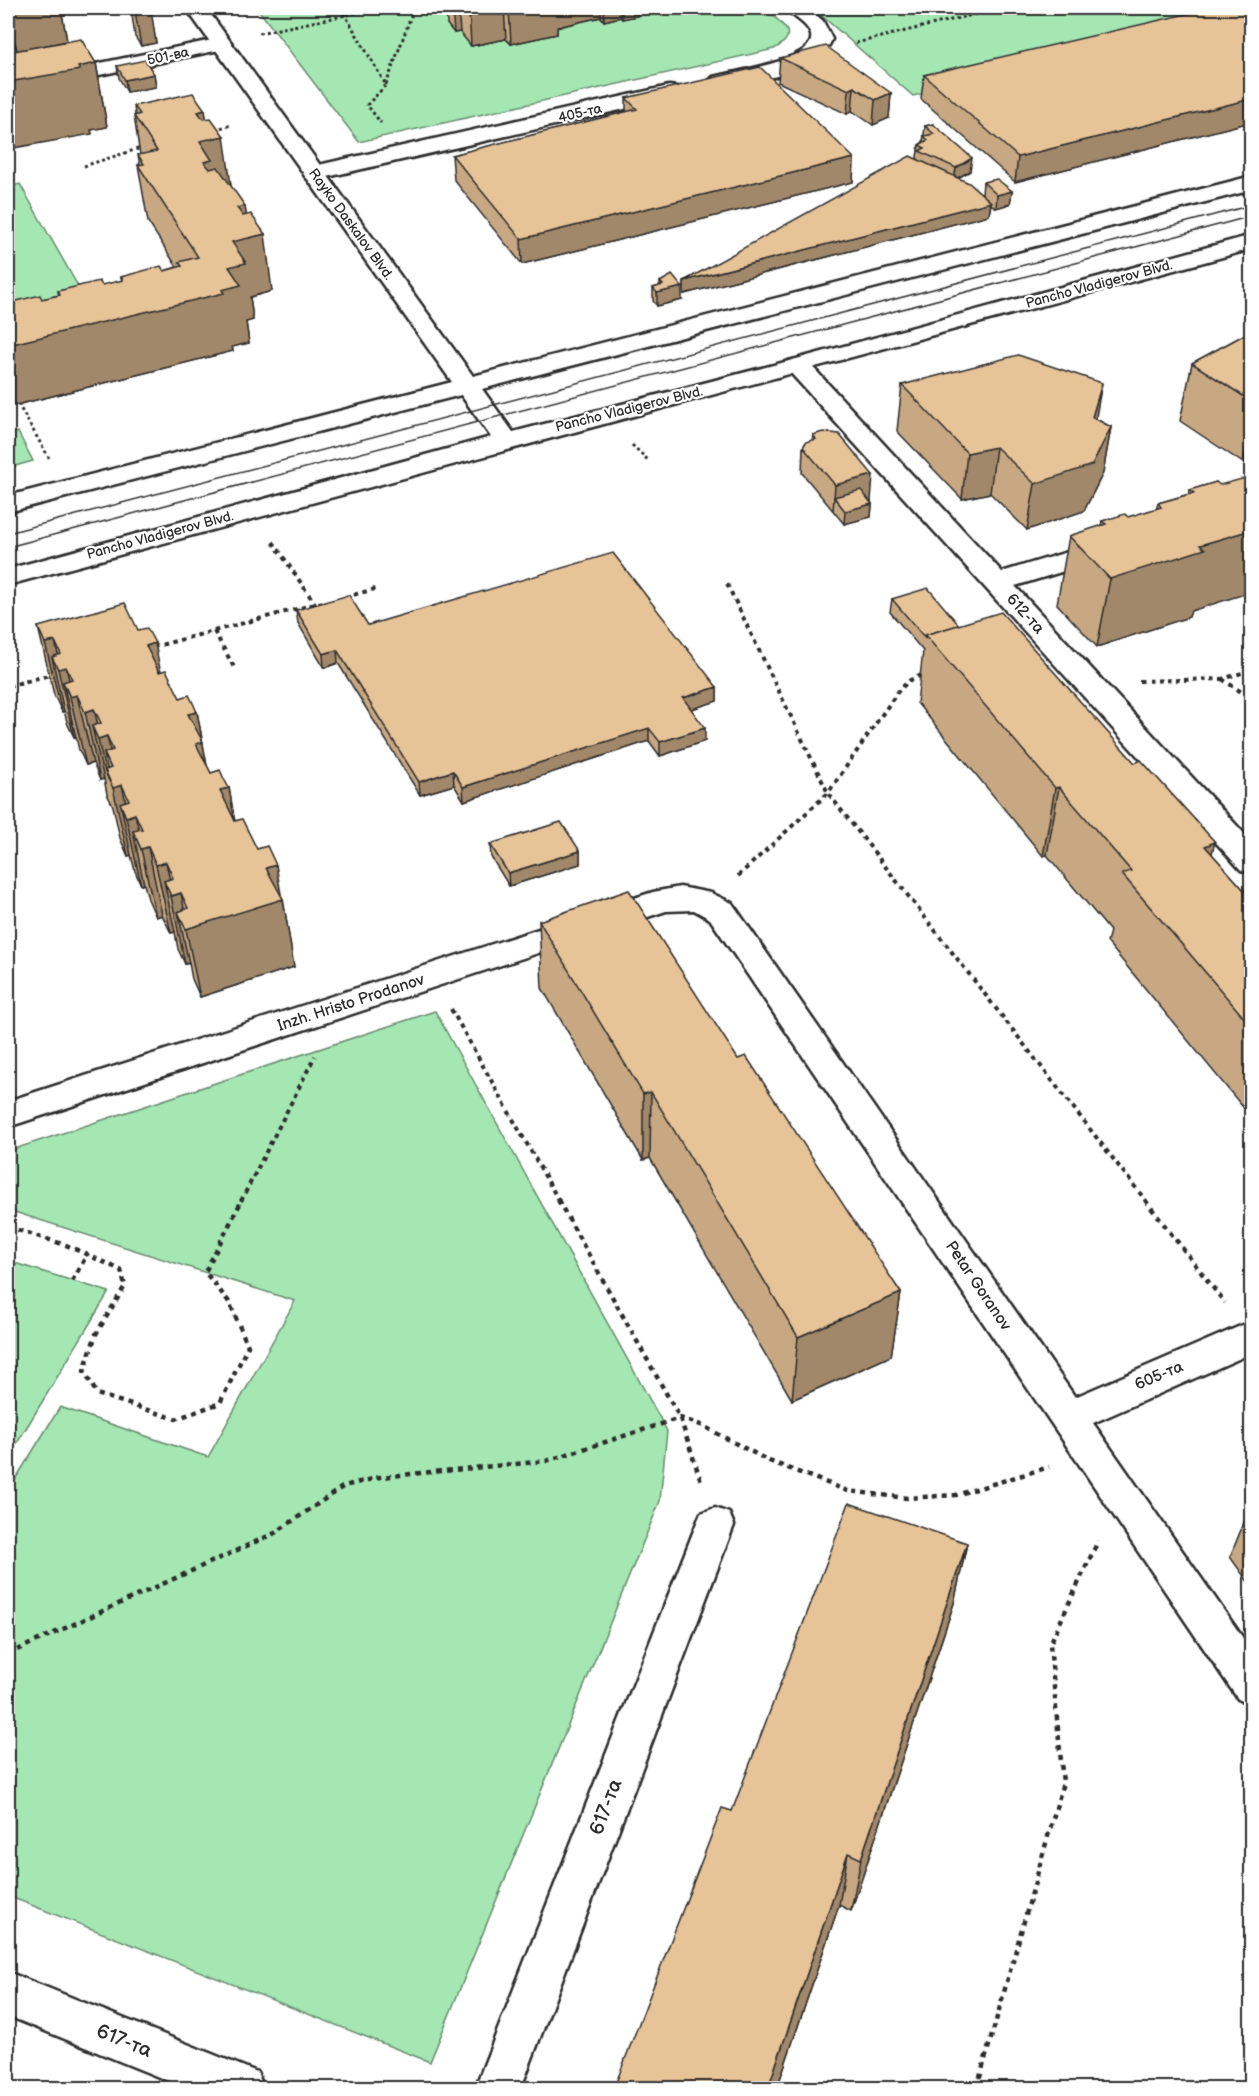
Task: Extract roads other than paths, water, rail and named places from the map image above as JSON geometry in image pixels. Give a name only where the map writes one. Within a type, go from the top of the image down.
[{"type":"street","name":"Rayko Daskalov Blvd.","points":[[196,8],[507,441]]},
{"type":"street","name":"405-та","points":[[314,173],[794,64],[809,57],[819,38],[796,8]]},
{"type":"street","name":"501-ва","points":[[8,88],[222,44]]},
{"type":"street","points":[[8,504],[1251,183]]},
{"type":"street","name":"Pancho Vladigerov Blvd.","points":[[8,577],[507,441],[798,366],[1251,242]]},
{"type":"street","name":"612-та","points":[[798,366],[1251,862]]},
{"type":"street","points":[[997,583],[1131,541]]},
{"type":"street","name":"Inzh. Hristo Prodanov","points":[[8,1114],[663,900],[679,897],[702,901]]},
{"type":"street","name":"Petar Goranov","points":[[702,901],[721,910],[1251,1686]]},
{"type":"street","name":"605-та","points":[[1067,1417],[1251,1336]]},
{"type":"street","name":"617-та","points":[[498,2088],[715,1525]]},
{"type":"street","name":"617-та","points":[[8,1994],[241,2088]]},
{"type":"tram line","points":[[8,533],[1252,205]]},
{"type":"tram line","points":[[8,547],[1252,216]]}]
